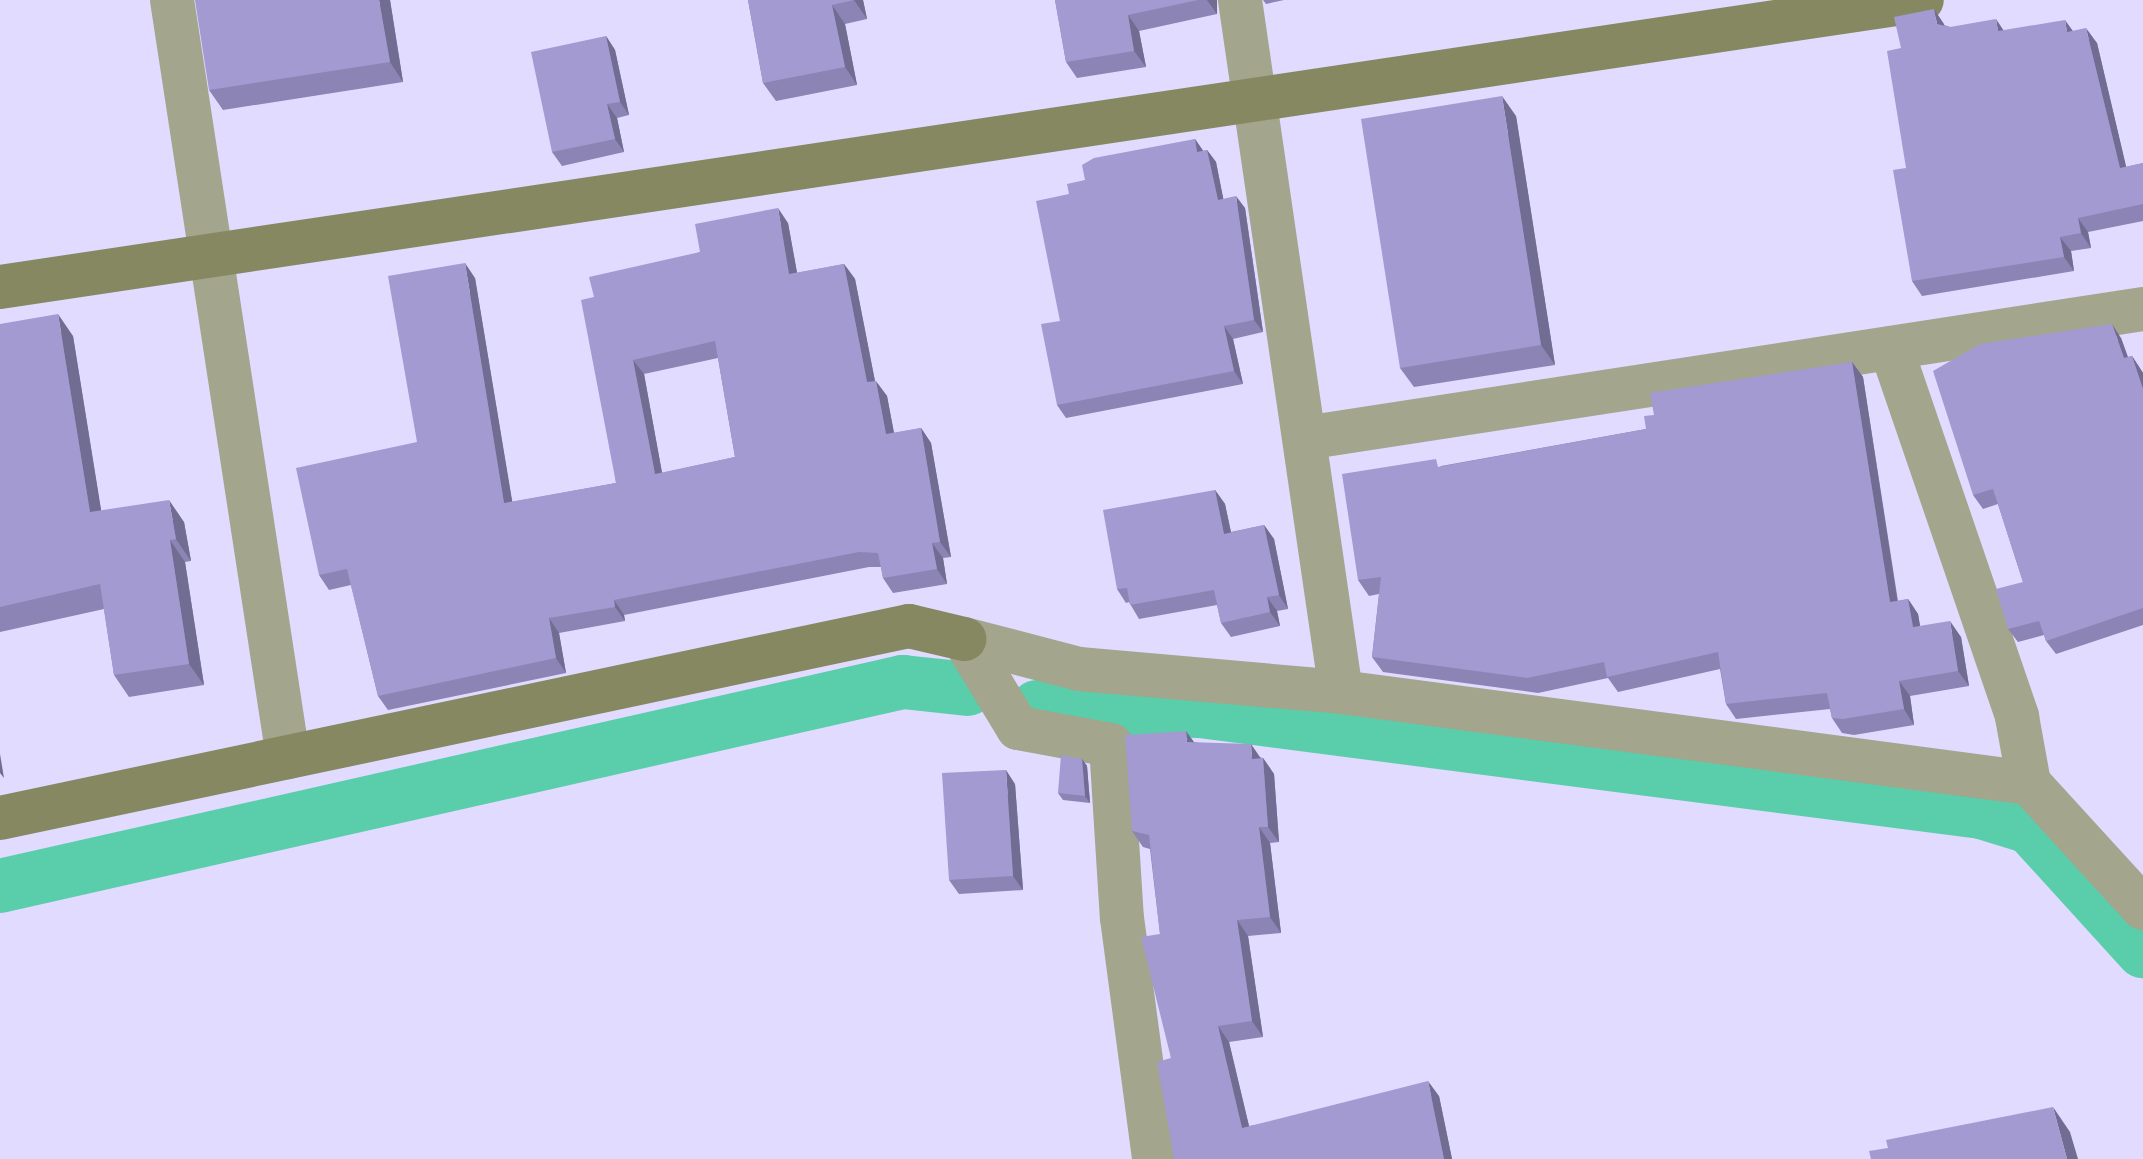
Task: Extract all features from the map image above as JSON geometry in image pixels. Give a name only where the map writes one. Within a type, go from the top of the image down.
[{"type":"street","points":[[172,0],[209,258],[288,757]]},
{"type":"street","points":[[1240,0],[1341,692]]},
{"type":"street","points":[[0,287],[1922,0]]},
{"type":"street","points":[[1305,438],[2143,309]]},
{"type":"street","points":[[1891,348],[2017,717],[2029,783],[2143,908]]},
{"type":"street","points":[[0,818],[909,626],[1079,669],[1341,692],[2029,783]]},
{"type":"street","points":[[964,639],[1018,728],[1111,745],[1122,918],[1154,1159]]},
{"type":"building","points":[[195,0],[379,0],[390,62],[209,90]]},
{"type":"building","points":[[748,0],[854,0],[832,5],[845,67],[763,83]]},
{"type":"building","points":[[1055,0],[1198,0],[1128,15],[1134,51],[1066,62]]},
{"type":"building","points":[[1934,9],[1937,24],[1950,27],[1996,19],[1998,31],[2065,20],[2067,32],[2086,28],[2120,168],[2143,163],[2143,204],[2078,218],[2081,233],[2060,237],[2064,257],[1912,281],[1893,170],[1906,168],[1887,51],[1901,48],[1894,17]]},
{"type":"building","points":[[606,36],[620,102],[607,104],[615,139],[552,152],[531,52]]},
{"type":"building","points":[[1502,96],[1541,345],[1400,368],[1361,119]]},
{"type":"building","points":[[1195,139],[1197,152],[1207,150],[1218,200],[1236,196],[1254,320],[1224,326],[1234,371],[1057,405],[1041,324],[1060,321],[1036,201],[1069,194],[1067,184],[1085,180],[1082,165],[1094,158]]},
{"type":"building","points":[[778,208],[789,274],[844,264],[867,382],[876,381],[886,434],[921,428],[940,542],[932,543],[937,569],[883,578],[878,553],[859,552],[614,600],[615,607],[549,618],[556,658],[378,696],[347,569],[319,575],[296,468],[417,442],[388,276],[465,263],[504,503],[616,483],[581,300],[594,297],[589,277],[700,252],[695,224]],"holes":[[[715,341],[735,457],[655,474],[633,360]]]},
{"type":"building","points":[[58,314],[90,512],[169,500],[176,539],[170,540],[189,664],[114,675],[100,584],[0,607],[0,324]]},
{"type":"building","points":[[2112,324],[2124,358],[2132,356],[2143,389],[2143,608],[2046,641],[2039,621],[2008,629],[1996,589],[2023,582],[1993,489],[1973,495],[1933,371],[1980,344]]},
{"type":"building","points":[[1852,362],[1890,602],[1908,599],[1913,627],[1950,621],[1958,671],[1899,681],[1904,709],[1832,718],[1827,693],[1726,704],[1718,652],[1607,677],[1604,662],[1527,678],[1372,657],[1381,577],[1358,580],[1342,474],[1436,459],[1438,467],[1646,429],[1644,416],[1654,415],[1650,393]]},
{"type":"building","points":[[1215,490],[1224,534],[1264,525],[1279,595],[1267,597],[1270,612],[1221,623],[1214,590],[1130,605],[1127,588],[1117,589],[1103,510]]},
{"type":"building","points":[[1186,731],[1187,742],[1251,744],[1252,759],[1263,758],[1268,827],[1259,827],[1270,917],[1237,920],[1252,1021],[1218,1026],[1242,1128],[1428,1081],[1444,1159],[1174,1159],[1157,1062],[1171,1058],[1141,937],[1160,934],[1149,835],[1132,831],[1125,735]]},
{"type":"building","points":[[1061,755],[1082,759],[1085,796],[1058,793]]},
{"type":"building","points":[[1006,770],[1013,876],[949,880],[942,773]]},
{"type":"building","points":[[2053,1107],[2067,1159],[1871,1159],[1869,1151],[1888,1148],[1886,1140]]},
{"type":"waterway","points":[[0,886],[903,682],[968,689]]},
{"type":"waterway","points":[[1037,707],[1200,711],[1981,812],[2030,827],[2143,951]]}]
